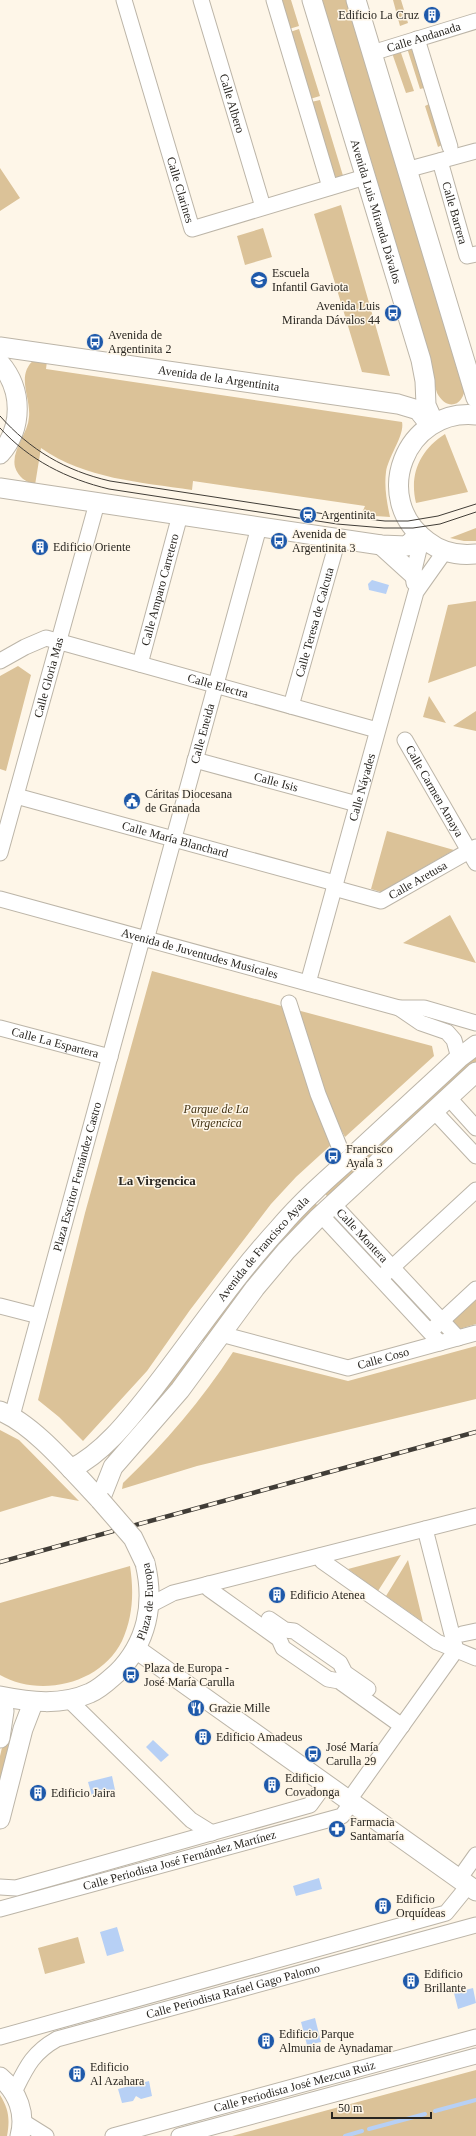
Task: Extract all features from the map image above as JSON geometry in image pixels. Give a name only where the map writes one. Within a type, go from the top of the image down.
[{"type":"main road","name":"Avenida Luis Miranda Dávalos","points":[[312,0],[421,360],[425,381],[426,405],[432,424]]},
{"type":"main road","points":[[356,0],[406,170],[476,398]]},
{"type":"main road","name":"Avenida de la Argentinita","points":[[0,347],[398,404],[418,410],[432,424]]},
{"type":"main road","points":[[0,363],[8,372],[16,390],[18,411],[14,432],[0,454]]},
{"type":"main road","points":[[398,404],[425,381]]},
{"type":"main road","points":[[473,558],[445,551],[420,536],[408,521],[402,507],[399,493],[399,477],[402,462],[409,447],[418,435],[432,424],[450,417],[466,414],[476,415]]},
{"type":"main road","points":[[0,488],[381,545],[407,546],[420,536]]},
{"type":"main road","points":[[381,545],[414,583]]},
{"type":"main road","name":"Avenida de Francisco Ayala","points":[[70,1469],[82,1464],[98,1452],[137,1410],[239,1274],[279,1226],[312,1193],[459,1058],[476,1045]]},
{"type":"main road","name":"Avenida de Francisco Ayala","points":[[100,1500],[113,1467],[180,1390],[286,1250],[327,1209],[476,1072]]},
{"type":"main road","name":"Plaza de Europa","points":[[0,1696],[33,1703],[69,1700],[91,1693],[110,1679],[136,1649],[143,1634],[150,1605],[150,1581],[145,1563],[133,1538],[100,1500],[43,1442],[6,1413]]},
{"type":"main road","points":[[136,1649],[468,1885]]},
{"type":"main road","points":[[0,1701],[4,1711],[0,1738]]},
{"type":"main road","points":[[0,1819],[23,1729],[33,1703]]},
{"type":"main road","points":[[0,2077],[14,2092],[18,2102],[21,2128]]},
{"type":"street","name":"Calle Clarines","points":[[124,0],[192,229],[365,177]]},
{"type":"street","name":"Calle Albero","points":[[201,0],[263,207]]},
{"type":"street","points":[[274,0],[330,187]]},
{"type":"street","name":"Calle Andanada","points":[[372,53],[476,21]]},
{"type":"street","points":[[417,39],[450,147]]},
{"type":"street","points":[[406,170],[476,151]]},
{"type":"street","name":"Calle Barrera","points":[[440,161],[468,256],[476,254]]},
{"type":"street","name":"Calle Gloria Mas","points":[[0,853],[96,503]]},
{"type":"street","name":"Calle Amparo Carretero","points":[[140,664],[180,515]]},
{"type":"street","name":"Calle Eneida","points":[[144,939],[174,839],[258,527]]},
{"type":"street","name":"Calle Náyades","points":[[308,983],[378,730],[414,583],[420,536]]},
{"type":"street","name":"Calle Teresa de Calcuta","points":[[291,706],[338,539]]},
{"type":"street","name":"Calle Náyades","points":[[414,583],[445,551]]},
{"type":"street","name":"Calle Electra","points":[[0,661],[25,647],[46,638],[378,730]]},
{"type":"street","name":"Calle Carmen Amaya","points":[[405,740],[474,854]]},
{"type":"street","name":"Calle Isis","points":[[195,760],[357,804]]},
{"type":"street","name":"Calle María Blanchard","points":[[16,796],[174,839],[334,886]]},
{"type":"street","name":"Calle Aretusa","points":[[334,886],[381,901],[474,854]]},
{"type":"street","name":"Avenida de Juventudes Musicales","points":[[0,899],[399,1008],[424,1008],[476,1023]]},
{"type":"street","name":"Plaza Escritor Fernández Castro","points":[[6,1413],[39,1316],[144,939]]},
{"type":"street","points":[[289,1003],[318,1094],[339,1146]]},
{"type":"street","name":"Avenida de Juventudes Musicales","points":[[399,1008],[421,1022],[447,1032],[454,1040],[459,1058]]},
{"type":"street","name":"Calle La Espartera","points":[[0,1028],[110,1057]]},
{"type":"street","points":[[448,1097],[476,1128]]},
{"type":"street","points":[[434,1111],[476,1156]]},
{"type":"street","points":[[392,1267],[476,1190]]},
{"type":"street","name":"Calle Montera","points":[[327,1209],[392,1267],[458,1338]]},
{"type":"street","name":"Calle Montera","points":[[327,1209],[380,1278],[440,1343]]},
{"type":"street","name":"Calle Montera","points":[[380,1278],[392,1267]]},
{"type":"street","points":[[430,1332],[476,1289]]},
{"type":"street","points":[[0,1306],[39,1316]]},
{"type":"street","name":"Calle Coso","points":[[221,1334],[348,1368],[476,1333]]},
{"type":"street","points":[[150,1605],[173,1593],[476,1516]]},
{"type":"street","points":[[425,1529],[456,1650]]},
{"type":"street","points":[[320,1556],[322,1561],[437,1642],[476,1658]]},
{"type":"street","points":[[215,1582],[209,1589],[279,1639],[283,1648],[328,1679],[339,1681],[405,1722]]},
{"type":"street","name":"Calle Periodista José Fernández Martínez","points":[[0,1909],[342,1816],[405,1722],[456,1650]]},
{"type":"street","points":[[69,1700],[191,1820],[212,1833]]},
{"type":"street","name":"Calle Periodista José Fernández Martínez","points":[[0,1887],[16,1888],[310,1805],[326,1783]]},
{"type":"street","points":[[190,1839],[191,1820]]},
{"type":"street","name":"Calle Periodista Rafael Gago Palomo","points":[[0,2037],[446,1913],[468,1885],[476,1856]]},
{"type":"street","name":"Calle Periodista Rafael Gago Palomo","points":[[14,2092],[36,2054],[57,2039],[476,1925]]},
{"type":"street","name":"Calle Periodista José Mezcua Ruiz","points":[[113,2136],[476,2037]]},
{"type":"street","name":"Calle Periodista José Mezcua Ruiz","points":[[179,2136],[476,2056]]},
{"type":"street","points":[[21,2128],[46,2136]]},
{"type":"green space","points":[[280,0],[291,0],[299,26],[289,29]]},
{"type":"green space","points":[[319,0],[349,0],[465,385],[462,398],[455,404],[446,403],[437,393]]},
{"type":"green space","points":[[393,0],[401,0],[408,23],[400,26]]},
{"type":"green space","points":[[299,29],[320,96],[310,99],[290,32]]},
{"type":"green space","points":[[415,46],[428,87],[420,89],[407,48]]},
{"type":"green space","points":[[400,50],[414,91],[406,93],[392,53]]},
{"type":"green space","points":[[320,100],[344,179],[335,181],[311,102]]},
{"type":"green space","points":[[431,103],[444,144],[438,147],[425,106]]},
{"type":"green space","points":[[0,168],[20,198],[0,211]]},
{"type":"green space","points":[[341,205],[390,376],[362,372],[314,214]]},
{"type":"green space","points":[[263,228],[272,257],[245,265],[237,236]]},
{"type":"green space","points":[[35,359],[47,361],[46,369],[402,422],[399,440],[387,466],[385,478],[390,517],[361,515],[365,506],[193,481],[192,490],[114,478],[76,467],[41,448],[35,485],[32,484],[18,474],[14,461],[17,448],[26,430],[29,417],[25,386],[26,372],[29,365]]},
{"type":"green space","points":[[445,434],[468,492],[416,503],[414,482],[418,464],[429,447]]},
{"type":"green space","points":[[476,528],[476,541],[464,541],[450,538]]},
{"type":"green space","points":[[476,601],[476,666],[428,683],[448,605]]},
{"type":"green space","points":[[18,666],[31,675],[6,771],[0,769],[0,676]]},
{"type":"green space","points":[[429,696],[446,723],[423,717]]},
{"type":"green space","points":[[476,711],[476,731],[453,726]]},
{"type":"green space","points":[[387,831],[454,850],[381,892],[371,889]]},
{"type":"green space","points":[[450,915],[476,963],[403,943]]},
{"type":"green space","name":"Parque de La Virgencica","points":[[152,971],[285,1007],[331,1145],[296,1177],[271,1204],[190,1310],[147,1371],[83,1441],[59,1417],[38,1400],[85,1213]]},
{"type":"green space","points":[[297,1010],[432,1046],[434,1056],[345,1137],[332,1113]]},
{"type":"green space","points":[[476,1053],[476,1063],[329,1199],[324,1192]]},
{"type":"green space","points":[[313,1201],[319,1207],[207,1343],[200,1339],[221,1309]]},
{"type":"green space","points":[[476,1298],[476,1324],[456,1330],[450,1322]]},
{"type":"green space","points":[[476,1346],[476,1399],[197,1466],[122,1489],[123,1483],[168,1437],[196,1404],[233,1352],[348,1381]]},
{"type":"green space","points":[[194,1348],[200,1352],[111,1458],[105,1453]]},
{"type":"green space","points":[[0,1430],[19,1440],[79,1501],[52,1496],[0,1512]]},
{"type":"green space","points":[[401,1555],[378,1591],[348,1569]]},
{"type":"green space","points":[[408,1560],[423,1622],[386,1596]]},
{"type":"green space","points":[[130,1566],[132,1604],[126,1632],[112,1656],[100,1668],[85,1677],[68,1683],[51,1686],[16,1682],[0,1675],[0,1603]]},
{"type":"green space","points":[[6,1731],[16,1734],[0,1797],[0,1756]]},
{"type":"green space","points":[[78,1937],[85,1963],[45,1974],[38,1948]]},
{"type":"green space","points":[[476,2070],[476,2136],[232,2136]]},
{"type":"green space","points":[[0,2095],[8,2115],[7,2136],[0,2136]]},
{"type":"water","points":[[372,580],[389,585],[386,594],[369,590],[368,584]]},
{"type":"water","points":[[153,1740],[169,1755],[161,1762],[146,1747]]},
{"type":"water","points":[[112,1776],[115,1790],[92,1796],[88,1782]]},
{"type":"water","points":[[319,1878],[322,1889],[296,1896],[293,1886]]},
{"type":"water","points":[[117,1927],[124,1951],[107,1956],[100,1932]]},
{"type":"water","points":[[473,1988],[476,2003],[458,2009],[454,1993]]},
{"type":"water","points":[[315,2018],[321,2042],[307,2045],[301,2022]]},
{"type":"water","points":[[149,2081],[152,2096],[141,2099],[136,2096],[133,2101],[122,2103],[118,2089]]},
{"type":"waterway","points":[[435,2111],[476,2100]]},
{"type":"waterway","points":[[369,2129],[425,2114]]},
{"type":"waterway","points":[[345,2136],[362,2131]]},
{"type":"tram line","points":[[0,416],[24,439],[50,458],[78,471],[110,481],[338,516],[385,521],[408,521],[438,516],[476,504]]},
{"type":"tram line","points":[[0,428],[23,450],[50,467],[78,480],[109,489],[337,524],[384,528],[413,528],[440,524],[476,512]]},
{"type":"railway","points":[[0,1562],[476,1432]]},
{"type":"place","name":"Edificio La Cruz","points":[[432,15]]},
{"type":"place","name":"Escuela Infantil Gaviota","points":[[259,280]]},
{"type":"place","name":"Avenida Luis Miranda Dávalos 44","points":[[393,313]]},
{"type":"place","name":"Avenida de Argentinita 2","points":[[95,342]]},
{"type":"place","name":"Argentinita","points":[[308,515]]},
{"type":"place","name":"Avenida de Argentinita 3","points":[[279,541]]},
{"type":"place","name":"Edificio Oriente","points":[[40,547]]},
{"type":"place","name":"Cáritas Diocesana de Granada","points":[[132,801]]},
{"type":"place","name":"Francisco Ayala 3","points":[[333,1156]]},
{"type":"place","name":"Edificio Atenea","points":[[277,1595]]},
{"type":"place","name":"Plaza de Europa - José María Carulla","points":[[131,1675]]},
{"type":"place","name":"Grazie Mille","points":[[196,1708]]},
{"type":"place","name":"Edificio Amadeus","points":[[203,1737]]},
{"type":"place","name":"José María Carulla 29","points":[[313,1754]]},
{"type":"place","name":"Edificio Covadonga","points":[[272,1785]]},
{"type":"place","name":"Edificio Jaira","points":[[38,1793]]},
{"type":"place","name":"Farmacia Santamaría","points":[[337,1829]]},
{"type":"place","name":"Edificio Orquídeas","points":[[383,1906]]},
{"type":"place","name":"Edificio Brillante","points":[[411,1981]]},
{"type":"place","name":"Edificio Parque Almunia de Aynadamar","points":[[266,2041]]},
{"type":"place","name":"Edificio Al Azahara","points":[[77,2074]]},
{"type":"district","name":"La Virgencica","points":[[157,1180]]}]
